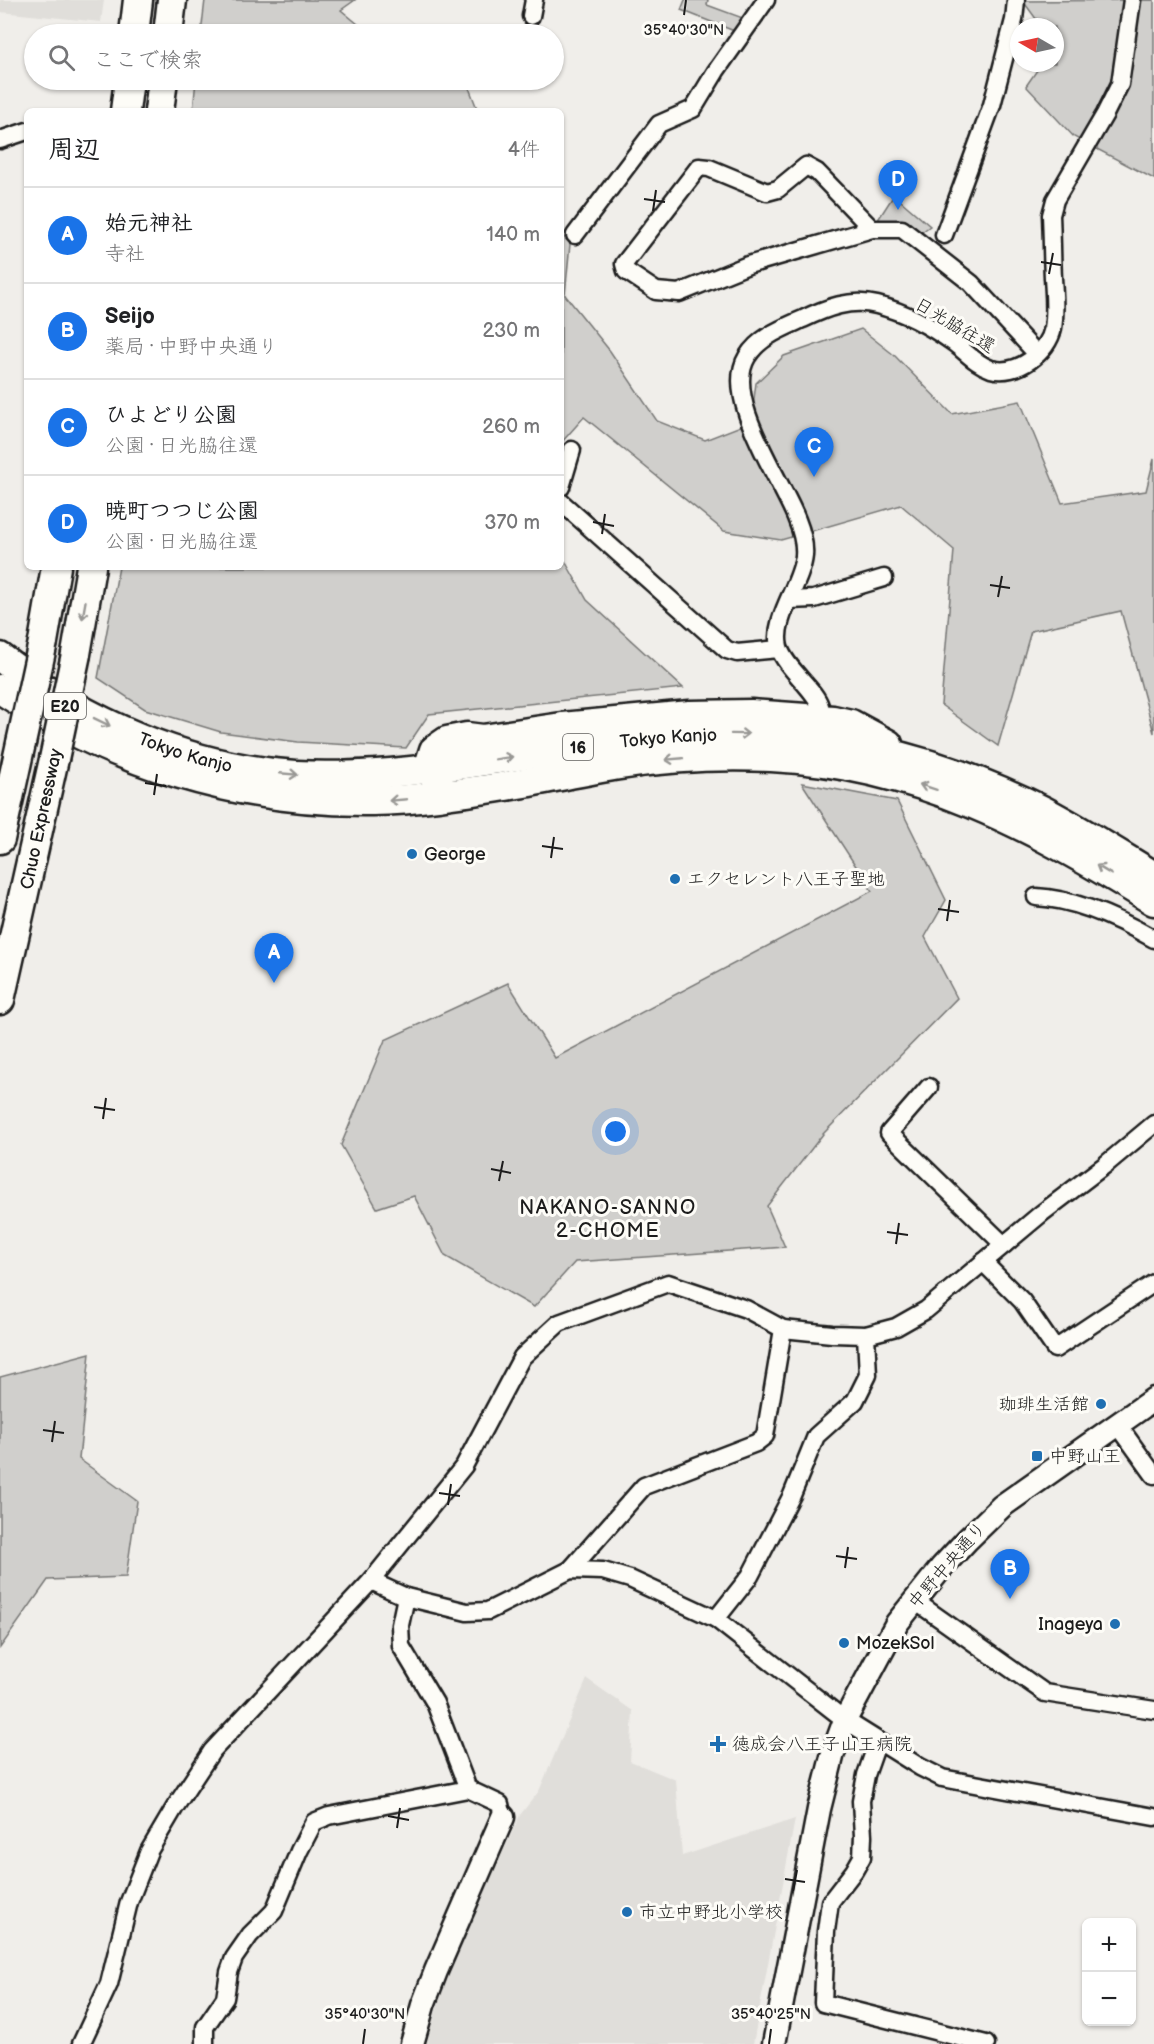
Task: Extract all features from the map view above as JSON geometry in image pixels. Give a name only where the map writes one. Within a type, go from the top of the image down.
[{"type":"highway","points":[[135,24],[138,0]]},
{"type":"highway","points":[[169,24],[172,0]]},
{"type":"highway","points":[[125,108],[128,90]]},
{"type":"highway","points":[[159,108],[162,90]]},
{"type":"highway","name":"Chuo Expressway","points":[[0,839],[55,570]]},
{"type":"highway","name":"Chuo Expressway","points":[[0,1000],[54,759],[90,570]]},
{"type":"highway","name":"Tokyo Kanjo","points":[[0,657],[38,685],[78,709],[146,741],[237,767],[296,775],[374,774],[428,769],[580,747],[731,734],[817,740],[854,746],[909,759],[964,776],[1043,811],[1154,876]]},
{"type":"highway","name":"Tokyo Kanjo","points":[[0,689],[45,717],[104,747],[166,771],[212,784],[267,794],[343,801],[390,800],[449,794],[507,786],[620,765],[692,757],[770,757],[847,766],[924,785],[997,813],[1064,847],[1154,900]]},
{"type":"highway","points":[[449,794],[428,769],[431,754],[442,744],[467,737],[483,739],[573,726],[690,716],[760,715],[833,720],[851,724],[876,736],[909,759]]},
{"type":"highway","points":[[449,794],[462,749],[483,739]]},
{"type":"street","points":[[575,236],[659,124],[693,109],[716,71],[766,0]]},
{"type":"street","points":[[944,235],[992,105],[1014,20],[1016,0]]},
{"type":"street","points":[[1118,0],[1128,24]]},
{"type":"street","name":"日光脇往還","points":[[779,649],[779,626],[804,556],[798,522],[754,430],[742,397],[740,377],[747,357],[764,338],[817,312],[847,303],[877,305],[924,324],[953,343],[975,362],[992,369],[1010,369],[1027,363],[1042,350],[1053,330],[1055,310],[1051,215],[1055,200],[1120,84],[1134,44],[1128,24],[1132,0]]},
{"type":"street","points":[[0,140],[24,132]]},
{"type":"street","points":[[872,229],[817,172],[806,166],[778,189],[766,192],[709,168],[699,167],[624,264],[626,271],[656,291],[679,293],[748,265],[872,229],[902,228],[971,283],[1037,354]]},
{"type":"street","points":[[564,477],[572,450]]},
{"type":"street","points":[[564,505],[727,650],[737,653],[779,649],[817,700],[821,708],[819,720]]},
{"type":"street","points":[[789,600],[814,599],[884,578]]},
{"type":"street","points":[[1036,897],[1055,898],[1106,916],[1154,939]]},
{"type":"street","points":[[930,1087],[889,1133],[1004,1245]]},
{"type":"street","points":[[81,2044],[110,1984],[129,1902],[149,1851],[212,1751],[371,1581],[464,1466],[522,1357],[560,1323],[668,1283],[746,1310],[783,1329],[866,1335],[896,1327],[926,1310],[1154,1124]]},
{"type":"street","points":[[983,1262],[1022,1301],[1055,1349],[1154,1283]]},
{"type":"street","points":[[371,1581],[406,1597],[466,1612],[488,1611],[570,1570],[644,1485],[756,1443],[765,1436],[783,1329]]},
{"type":"street","points":[[716,1619],[750,1576],[792,1495],[816,1436],[855,1401],[868,1375],[866,1335]]},
{"type":"street","name":"中野中央通り","points":[[774,2044],[819,1809],[833,1753],[845,1720],[897,1623],[967,1540],[1002,1506],[1154,1399]]},
{"type":"street","points":[[1118,1425],[1154,1475]]},
{"type":"street","points":[[570,1570],[603,1571],[630,1579],[716,1619],[845,1720],[942,1778],[1154,1817]]},
{"type":"street","points":[[406,1597],[400,1625],[401,1646],[435,1703],[468,1789]]},
{"type":"street","points":[[915,1601],[1045,1693],[1154,1710]]},
{"type":"street","points":[[878,1741],[866,1775],[861,1801],[862,1857],[830,1902],[826,1930],[823,2003],[874,2018],[986,2044]]},
{"type":"street","points":[[205,2044],[205,2027],[225,1998],[229,1972],[234,1958],[250,1935],[274,1911],[314,1822],[329,1816],[468,1789],[500,1804],[503,1817],[436,1971],[412,2044]]},
{"type":"shaded area","points":[[0,0],[104,0],[101,22],[0,12]]},
{"type":"shaded area","points":[[205,0],[355,0],[341,10],[358,24],[202,24]]},
{"type":"shaded area","points":[[685,0],[708,0],[707,5],[751,21],[742,34],[681,10]]},
{"type":"shaded area","points":[[1154,0],[1154,179],[1074,137],[1026,86],[1036,72],[1064,72],[1064,18],[1035,18],[1023,1]]},
{"type":"shaded area","points":[[195,90],[470,90],[477,108],[193,108]]},
{"type":"shaded area","points":[[894,195],[930,226],[915,237],[872,229]]},
{"type":"shaded area","points":[[564,237],[570,244],[565,295],[610,351],[657,421],[705,440],[751,422],[756,383],[784,356],[861,329],[894,355],[952,414],[1020,401],[1062,503],[1146,491],[1154,459],[1154,733],[1121,611],[1031,631],[998,746],[941,705],[954,550],[901,505],[781,540],[724,531],[584,417],[564,440]]},
{"type":"shaded area","points":[[564,559],[587,600],[683,688],[429,714],[406,748],[298,742],[221,732],[145,709],[98,678],[118,570],[564,570]]},
{"type":"shaded area","points":[[802,783],[897,801],[946,900],[925,937],[957,998],[823,1134],[767,1206],[785,1247],[575,1262],[534,1307],[445,1256],[414,1196],[377,1208],[341,1145],[385,1040],[508,983],[555,1058],[872,891]]},
{"type":"shaded area","points":[[90,1353],[79,1459],[137,1501],[126,1577],[48,1580],[0,1648],[0,1377]]},
{"type":"shaded area","name":"市立中野北小学校","points":[[587,1679],[633,1711],[630,1761],[676,1780],[682,1856],[795,1819],[753,2044],[427,2044],[450,1968],[520,1815],[539,1791]]},
{"type":"place","name":"暁町つつじ公園","points":[[898,210]]},
{"type":"place","name":"ひよどり公園","points":[[814,477]]},
{"type":"place","name":"George","points":[[412,854]]},
{"type":"place","name":"エクセレント八王子聖地","points":[[675,879]]},
{"type":"place","name":"始元神社","points":[[274,983]]},
{"type":"place","name":"珈琲生活館","points":[[1101,1404]]},
{"type":"place","name":"中野山王","points":[[1037,1456]]},
{"type":"place","name":"Seijo","points":[[1010,1599]]},
{"type":"place","name":"Inageya","points":[[1115,1624]]},
{"type":"place","name":"MozekSol","points":[[844,1643]]},
{"type":"place","name":"徳成会八王子山王病院","points":[[718,1744]]},
{"type":"place","name":"市立中野北小学校","points":[[627,1912]]},
{"type":"district","name":"NAKANO-SANNO 2-CHOME","points":[[608,1218]]}]
